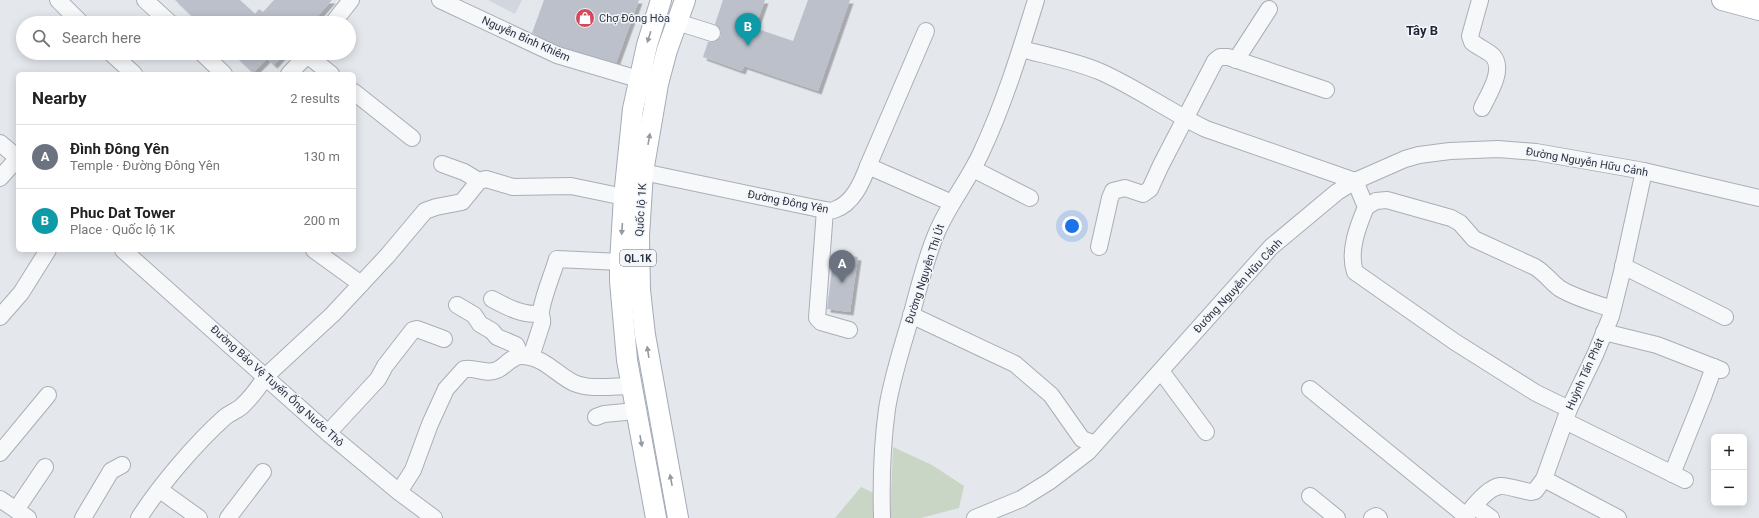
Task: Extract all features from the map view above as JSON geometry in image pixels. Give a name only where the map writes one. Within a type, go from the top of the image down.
[{"type":"main road","name":"Quốc lộ 1K","points":[[656,518],[636,411],[627,352],[620,281],[620,262],[624,198],[633,110],[638,79],[661,0]]},
{"type":"main road","name":"Quốc lộ 1K","points":[[678,518],[650,366],[640,290],[639,236],[643,172],[658,84],[667,50],[685,0]]},
{"type":"main road","points":[[1722,0],[1759,10]]},
{"type":"main road","points":[[638,79],[658,84]]},
{"type":"street","points":[[58,0],[74,16]]},
{"type":"street","points":[[145,0],[162,16]]},
{"type":"street","points":[[338,16],[351,0]]},
{"type":"street","name":"Nguyễn Bỉnh Khiêm","points":[[440,0],[557,55],[638,79]]},
{"type":"street","name":"Đường Nguyễn Thị Út","points":[[882,518],[882,488],[887,410],[894,377],[911,315],[937,234],[952,203],[973,169],[995,121],[1036,0]]},
{"type":"street","points":[[1480,0],[1470,36],[1472,42],[1493,56],[1497,73],[1482,108]]},
{"type":"street","points":[[1236,60],[1269,9]]},
{"type":"street","points":[[677,22],[712,33]]},
{"type":"street","name":"Đường Đông Yên","points":[[643,172],[834,211],[844,204],[860,188],[926,31]]},
{"type":"street","points":[[1021,48],[1100,72],[1130,87],[1184,118],[1206,128],[1355,181],[1366,207]]},
{"type":"street","points":[[1099,247],[1110,198],[1113,191],[1125,188],[1143,194],[1150,189],[1184,118],[1215,61],[1220,57],[1236,60],[1326,90]]},
{"type":"street","points":[[119,60],[132,72]]},
{"type":"street","points":[[209,60],[222,72]]},
{"type":"street","points":[[291,72],[302,60]]},
{"type":"street","points":[[315,60],[329,72]]},
{"type":"street","points":[[356,94],[412,138]]},
{"type":"street","points":[[0,143],[16,156]]},
{"type":"street","name":"Đường Nguyễn Hữu Cảnh","points":[[976,518],[1021,499],[1050,481],[1088,452],[1271,247],[1337,192],[1355,181],[1405,159],[1420,155],[1450,151],[1498,150],[1536,152],[1644,172],[1759,198]]},
{"type":"street","points":[[0,178],[16,160]]},
{"type":"street","points":[[442,164],[464,172],[478,181]]},
{"type":"street","points":[[868,166],[952,203]]},
{"type":"street","points":[[973,169],[1030,198]]},
{"type":"street","name":"Huỳnh Tấn Phát","points":[[1468,513],[1483,496],[1501,486],[1531,492],[1535,491],[1544,479],[1567,415],[1604,332],[1612,309],[1644,172]]},
{"type":"street","points":[[139,518],[186,458],[226,417],[241,406],[258,388],[266,376],[333,314],[425,211],[436,207],[462,202],[478,181],[486,179],[505,186],[526,188],[571,186],[624,198]]},
{"type":"street","points":[[1604,332],[1657,345],[1718,369],[1703,397],[1678,477],[1567,415],[1536,393],[1455,342],[1355,272],[1352,263],[1352,254],[1358,228],[1366,207],[1376,201],[1387,200],[1451,218],[1460,223],[1474,239],[1535,267],[1545,273],[1558,287],[1567,292],[1612,309]]},
{"type":"street","points":[[825,210],[817,318],[821,322],[849,330]]},
{"type":"street","points":[[0,317],[21,293],[47,252]]},
{"type":"street","name":"Đường Bảo Vệ Tuyến Ống Nước Thô","points":[[125,252],[266,376],[328,433],[399,492],[434,518]]},
{"type":"street","points":[[317,252],[361,284]]},
{"type":"street","points":[[526,356],[542,323],[543,318],[540,313],[557,259],[620,262]]},
{"type":"street","points":[[1623,266],[1725,317]]},
{"type":"street","points":[[492,299],[512,309],[531,314],[540,313]]},
{"type":"street","points":[[458,305],[474,315],[480,324],[492,331],[497,337],[516,345],[526,356],[552,368],[575,384],[594,386],[632,386]]},
{"type":"street","points":[[911,315],[1015,364],[1051,395],[1082,439],[1095,444]]},
{"type":"street","points":[[328,433],[378,379],[385,366],[413,330],[417,329],[444,339]]},
{"type":"street","points":[[399,492],[413,470],[430,424],[446,389],[456,376],[464,369],[470,368],[490,372],[497,370],[513,359],[526,356]]},
{"type":"street","points":[[1161,370],[1206,432]]},
{"type":"street","points":[[1310,389],[1468,513],[1491,518]]},
{"type":"street","points":[[0,453],[48,395]]},
{"type":"street","points":[[596,417],[604,414],[636,411]]},
{"type":"street","points":[[83,518],[111,471],[122,465]]},
{"type":"street","points":[[0,499],[22,514],[45,467]]},
{"type":"street","points":[[228,518],[263,472]]},
{"type":"street","points":[[1544,479],[1618,518]]},
{"type":"street","points":[[160,490],[199,518]]},
{"type":"street","points":[[1310,496],[1337,518]]},
{"type":"street","points":[[1372,518],[1376,516],[1379,518]]},
{"type":"shaded area","points":[[488,0],[522,0],[515,14]]},
{"type":"green space","points":[[893,447],[932,465],[964,486],[959,508],[921,518],[890,518]]},
{"type":"green space","points":[[861,487],[876,494],[875,518],[835,518]]},
{"type":"building","points":[[175,0],[240,0],[255,14],[259,9],[263,12],[274,0],[332,0],[318,16],[192,16]]},
{"type":"building","name":"Chợ Đông Hòa","points":[[544,0],[639,0],[616,63],[560,46],[532,33]]},
{"type":"building","points":[[723,0],[765,0],[755,28],[793,41],[808,0],[850,0],[818,91],[744,66],[742,71],[703,57],[708,42],[714,42],[721,36],[721,31],[715,24]]},
{"type":"building","points":[[239,60],[266,60],[254,72],[252,72]]},
{"type":"building","points":[[268,60],[279,60],[274,65]]},
{"type":"building","points":[[834,254],[858,257],[850,312],[827,309]]},
{"type":"place","name":"Chợ Đông Hòa","points":[[585,18]]},
{"type":"place","name":"Phuc Dat Tower","points":[[748,46]]},
{"type":"place","name":"Đình Đông Yên","points":[[842,283]]},
{"type":"district","name":"Tây B","points":[[1422,30]]}]
